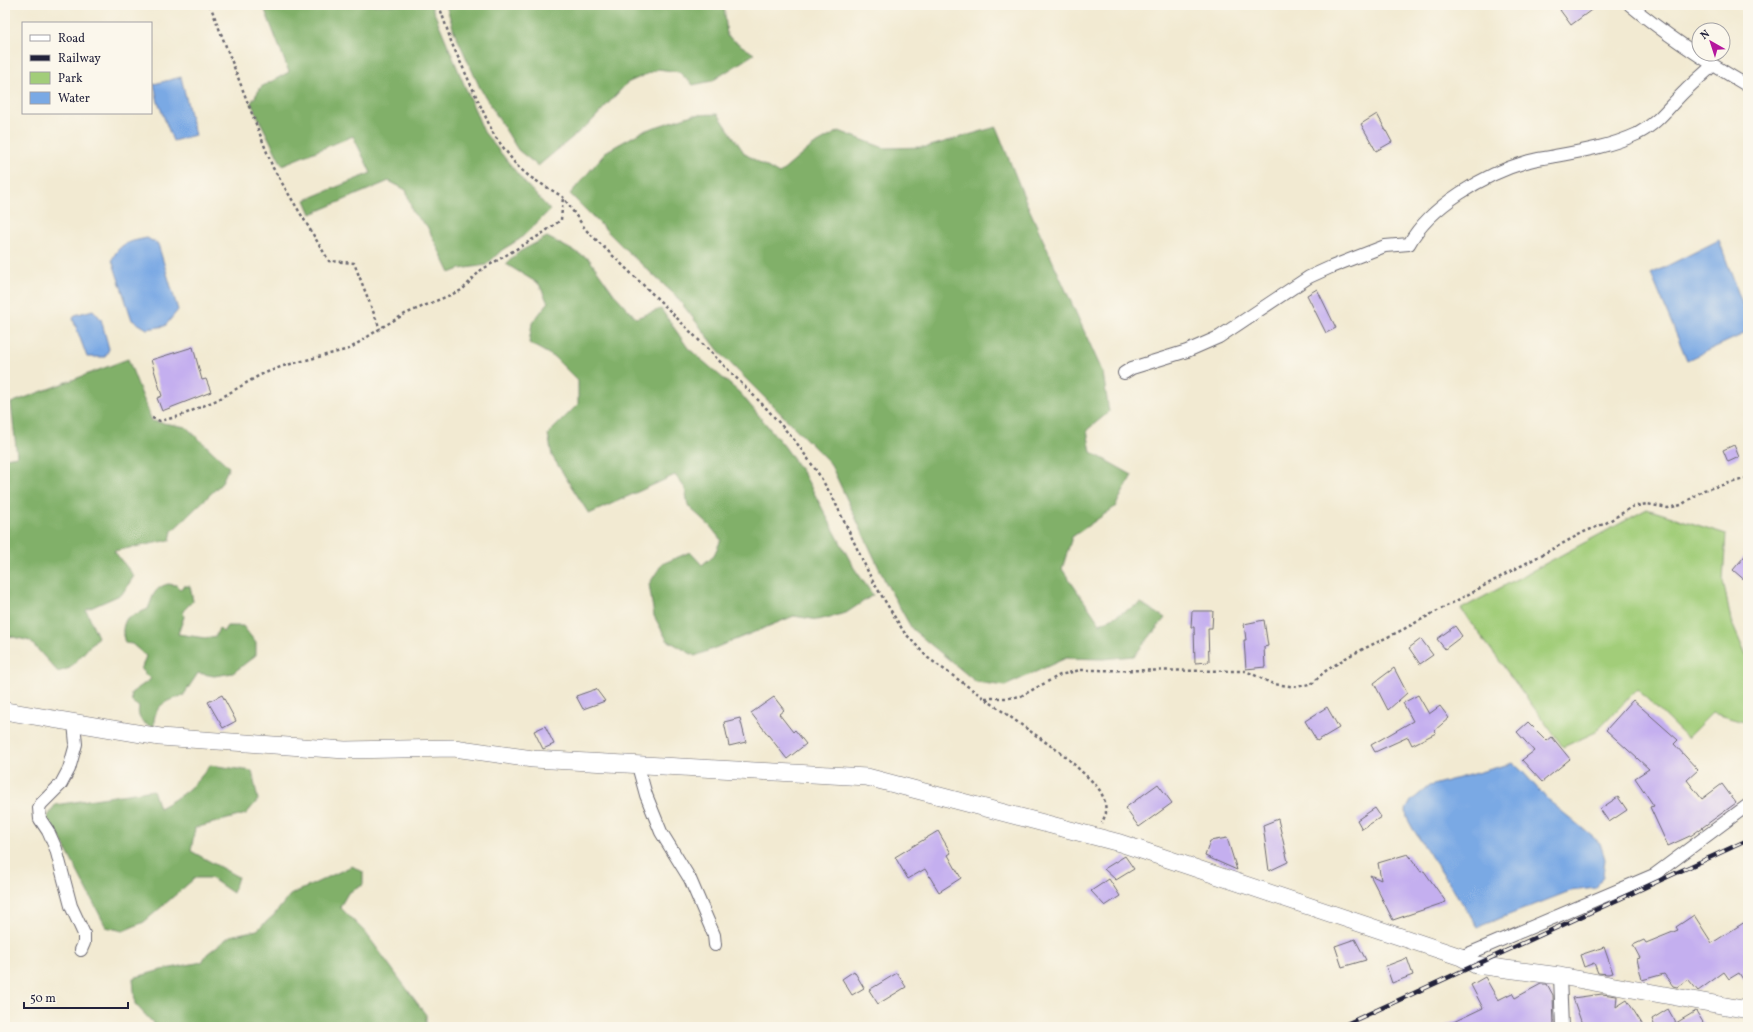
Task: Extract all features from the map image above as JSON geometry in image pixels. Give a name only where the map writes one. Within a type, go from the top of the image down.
[{"type":"main road","points":[[5,711],[160,737],[346,750],[454,748],[533,759],[638,766],[867,776],[1120,843],[1461,957],[1476,965],[1560,976],[1748,1010]]},
{"type":"street","points":[[1630,5],[1654,25],[1713,65],[1748,86]]},
{"type":"street","points":[[1124,372],[1132,368],[1188,351],[1219,337],[1309,277],[1330,267],[1370,253],[1384,246],[1409,244],[1415,233],[1436,211],[1454,196],[1495,175],[1526,162],[1592,150],[1637,134],[1655,124],[1685,91],[1713,65]]},
{"type":"street","points":[[74,723],[76,744],[69,769],[61,784],[41,804],[39,808],[40,819],[48,830],[56,849],[71,906],[84,934],[84,943],[80,950]]},
{"type":"street","points":[[638,766],[652,811],[668,845],[693,886],[714,935],[715,945]]},
{"type":"street","points":[[1461,957],[1654,875],[1748,805]]},
{"type":"street","points":[[1560,976],[1562,1027]]},
{"type":"path","points":[[210,5],[273,168],[329,261],[354,263],[380,329]]},
{"type":"path","points":[[439,5],[452,44],[494,135],[517,166],[530,177],[564,197],[586,230],[663,304],[767,410],[796,442],[833,498],[872,580],[904,632],[928,658],[1065,756],[1102,792],[1106,812],[1095,837]]},
{"type":"path","points":[[736,7],[742,5]]},
{"type":"path","points":[[152,418],[160,421],[180,416],[219,399],[260,375],[283,366],[349,349],[405,314],[462,290],[482,270],[551,228],[560,220],[564,197]]},
{"type":"path","points":[[985,698],[1009,698],[1021,696],[1060,675],[1080,670],[1246,671],[1272,684],[1296,687],[1313,683],[1324,672],[1349,656],[1402,630],[1584,532],[1606,523],[1632,507],[1647,504],[1668,508],[1681,505],[1704,490],[1748,478]]},
{"type":"green space","points":[[263,5],[431,5],[484,132],[525,183],[550,210],[520,239],[502,250],[486,265],[460,269],[450,273],[427,226],[413,213],[406,190],[389,181],[311,214],[305,200],[371,173],[353,136],[282,165],[251,103],[261,87],[289,72]]},
{"type":"green space","points":[[446,5],[724,5],[727,36],[754,54],[712,81],[693,85],[679,72],[658,69],[627,83],[592,121],[538,166],[518,150],[480,88],[454,31]]},
{"type":"green space","points":[[718,114],[745,154],[779,174],[812,146],[839,131],[884,148],[927,147],[996,127],[1027,204],[1103,373],[1109,412],[1087,430],[1091,452],[1132,475],[1115,507],[1072,537],[1062,569],[1100,624],[1141,603],[1165,618],[1134,656],[1103,659],[1066,658],[1005,686],[976,682],[912,629],[886,583],[830,463],[723,356],[675,295],[626,250],[570,194],[607,151],[643,131],[692,115]]},
{"type":"green space","points":[[547,237],[589,259],[614,294],[636,318],[661,309],[688,348],[740,393],[785,447],[805,476],[854,568],[873,595],[846,613],[818,620],[794,616],[695,656],[667,640],[654,616],[649,584],[662,564],[690,552],[702,565],[714,555],[721,540],[710,526],[688,506],[685,488],[675,475],[589,514],[552,456],[548,434],[578,404],[578,381],[554,357],[529,343],[532,323],[548,303],[539,284],[506,264],[519,252]]},
{"type":"green space","points":[[128,359],[152,421],[186,427],[229,467],[221,484],[172,531],[170,540],[114,551],[134,576],[122,594],[86,610],[98,637],[70,668],[58,672],[30,641],[5,635],[5,458],[17,456],[11,403]]},
{"type":"green space","points":[[1647,509],[1726,534],[1723,580],[1731,621],[1748,660],[1748,723],[1712,713],[1687,738],[1637,689],[1596,732],[1563,747],[1461,609]]},
{"type":"green space","points":[[168,584],[176,585],[180,589],[184,586],[190,586],[193,601],[183,611],[184,617],[178,634],[205,638],[216,636],[219,628],[223,632],[227,626],[243,626],[256,643],[256,655],[233,673],[214,676],[198,673],[183,696],[166,702],[158,709],[154,719],[154,726],[150,726],[144,723],[140,718],[138,711],[139,707],[132,702],[131,693],[151,679],[145,675],[144,671],[141,670],[146,656],[132,644],[125,643],[123,630],[127,618],[148,609],[156,591]]},
{"type":"green space","points":[[210,765],[252,771],[258,800],[246,814],[195,828],[191,851],[238,877],[233,893],[211,878],[195,878],[144,922],[123,931],[106,927],[59,836],[47,818],[55,805],[153,790],[159,808],[188,790]]},
{"type":"green space","points":[[352,866],[363,872],[363,885],[348,893],[340,907],[365,932],[426,1015],[426,1027],[157,1027],[135,1004],[133,978],[161,970],[202,962],[207,954],[230,936],[257,930],[274,915],[290,895]]},
{"type":"water","points":[[181,77],[195,135],[173,141],[158,102],[154,84]]},
{"type":"water","points":[[147,238],[158,244],[178,310],[165,326],[147,329],[132,320],[112,260],[122,246],[130,242]]},
{"type":"water","points":[[1719,240],[1748,320],[1748,332],[1687,360],[1651,274]]},
{"type":"water","points":[[93,310],[101,319],[109,349],[105,357],[87,357],[73,319],[75,315]]},
{"type":"water","points":[[1513,763],[1547,799],[1600,843],[1605,859],[1603,876],[1596,888],[1570,891],[1478,927],[1413,829],[1407,818],[1406,810],[1411,801],[1429,786]]},
{"type":"building","points":[[1567,5],[1598,5],[1571,25],[1560,10]]},
{"type":"building","points":[[1377,114],[1392,142],[1376,151],[1361,124]]},
{"type":"building","points":[[1317,289],[1336,328],[1326,333],[1307,295]]},
{"type":"building","points":[[193,347],[202,380],[206,379],[211,392],[162,411],[157,398],[162,396],[151,360]]},
{"type":"building","points":[[1734,445],[1739,457],[1728,462],[1723,450]]},
{"type":"building","points":[[1748,552],[1748,583],[1733,570]]},
{"type":"building","points":[[1192,611],[1213,611],[1212,628],[1208,628],[1209,662],[1195,663],[1194,627],[1191,627]]},
{"type":"building","points":[[1264,620],[1268,646],[1264,647],[1265,667],[1246,669],[1244,640],[1246,640],[1244,624]]},
{"type":"building","points":[[1455,626],[1462,636],[1445,649],[1437,639]]},
{"type":"building","points":[[1421,639],[1433,655],[1420,664],[1409,648]]},
{"type":"building","points":[[1394,668],[1407,693],[1388,710],[1374,683]]},
{"type":"building","points":[[596,689],[605,701],[583,709],[576,696]]},
{"type":"building","points":[[222,695],[236,721],[223,728],[208,702]]},
{"type":"building","points":[[1418,695],[1429,714],[1440,706],[1449,718],[1435,730],[1436,733],[1412,745],[1408,737],[1375,752],[1371,745],[1413,721],[1403,703]]},
{"type":"building","points":[[774,697],[784,710],[779,714],[793,732],[795,730],[806,744],[787,759],[751,713]]},
{"type":"building","points":[[1633,700],[1678,740],[1674,744],[1698,770],[1687,780],[1702,799],[1722,784],[1736,803],[1692,835],[1668,846],[1650,807],[1654,806],[1635,778],[1649,769],[1606,730]]},
{"type":"building","points":[[1327,707],[1339,728],[1317,741],[1305,721]]},
{"type":"building","points":[[740,718],[746,742],[729,746],[724,722]]},
{"type":"building","points":[[1528,722],[1547,741],[1552,737],[1570,759],[1542,782],[1522,760],[1534,751],[1517,732]]},
{"type":"building","points":[[545,726],[554,744],[543,749],[534,731]]},
{"type":"building","points":[[1158,784],[1172,803],[1139,827],[1125,808]]},
{"type":"building","points":[[1618,797],[1627,810],[1609,822],[1600,809]]},
{"type":"building","points":[[1375,808],[1381,817],[1362,829],[1357,820]]},
{"type":"building","points":[[1278,819],[1288,862],[1269,871],[1263,825]]},
{"type":"building","points":[[938,831],[951,853],[948,855],[961,878],[939,892],[925,869],[908,879],[895,857]]},
{"type":"building","points":[[1227,838],[1237,870],[1205,856],[1210,841]]},
{"type":"building","points":[[1408,854],[1421,872],[1424,871],[1446,902],[1393,920],[1370,875],[1381,880],[1378,863]]},
{"type":"building","points":[[1125,856],[1134,869],[1116,880],[1104,869]]},
{"type":"building","points":[[1109,879],[1120,896],[1105,906],[1091,891]]},
{"type":"building","points":[[1694,915],[1712,943],[1748,920],[1748,987],[1739,973],[1729,979],[1724,972],[1698,991],[1688,979],[1677,987],[1673,986],[1664,974],[1642,980],[1637,959],[1640,958],[1633,945],[1644,940],[1646,943],[1678,930],[1676,927]]},
{"type":"building","points":[[1355,939],[1366,960],[1342,967],[1335,946]]},
{"type":"building","points":[[1604,947],[1613,973],[1598,973],[1594,963],[1584,967],[1580,955]]},
{"type":"building","points":[[1407,958],[1413,975],[1392,983],[1386,966]]},
{"type":"building","points":[[854,971],[864,988],[852,995],[842,979]]},
{"type":"building","points":[[897,973],[906,987],[878,1004],[869,990]]},
{"type":"building","points":[[1485,977],[1498,1000],[1512,993],[1515,998],[1541,984],[1547,984],[1553,995],[1554,1027],[1443,1027],[1483,1008],[1471,985]]},
{"type":"building","points":[[1602,994],[1617,996],[1616,1007],[1627,1000],[1644,1027],[1583,1027],[1573,998]]},
{"type":"building","points":[[1668,1009],[1676,1023],[1696,1011],[1706,1027],[1655,1027],[1652,1019]]},
{"type":"railway","points":[[1340,1027],[1748,840]]}]
